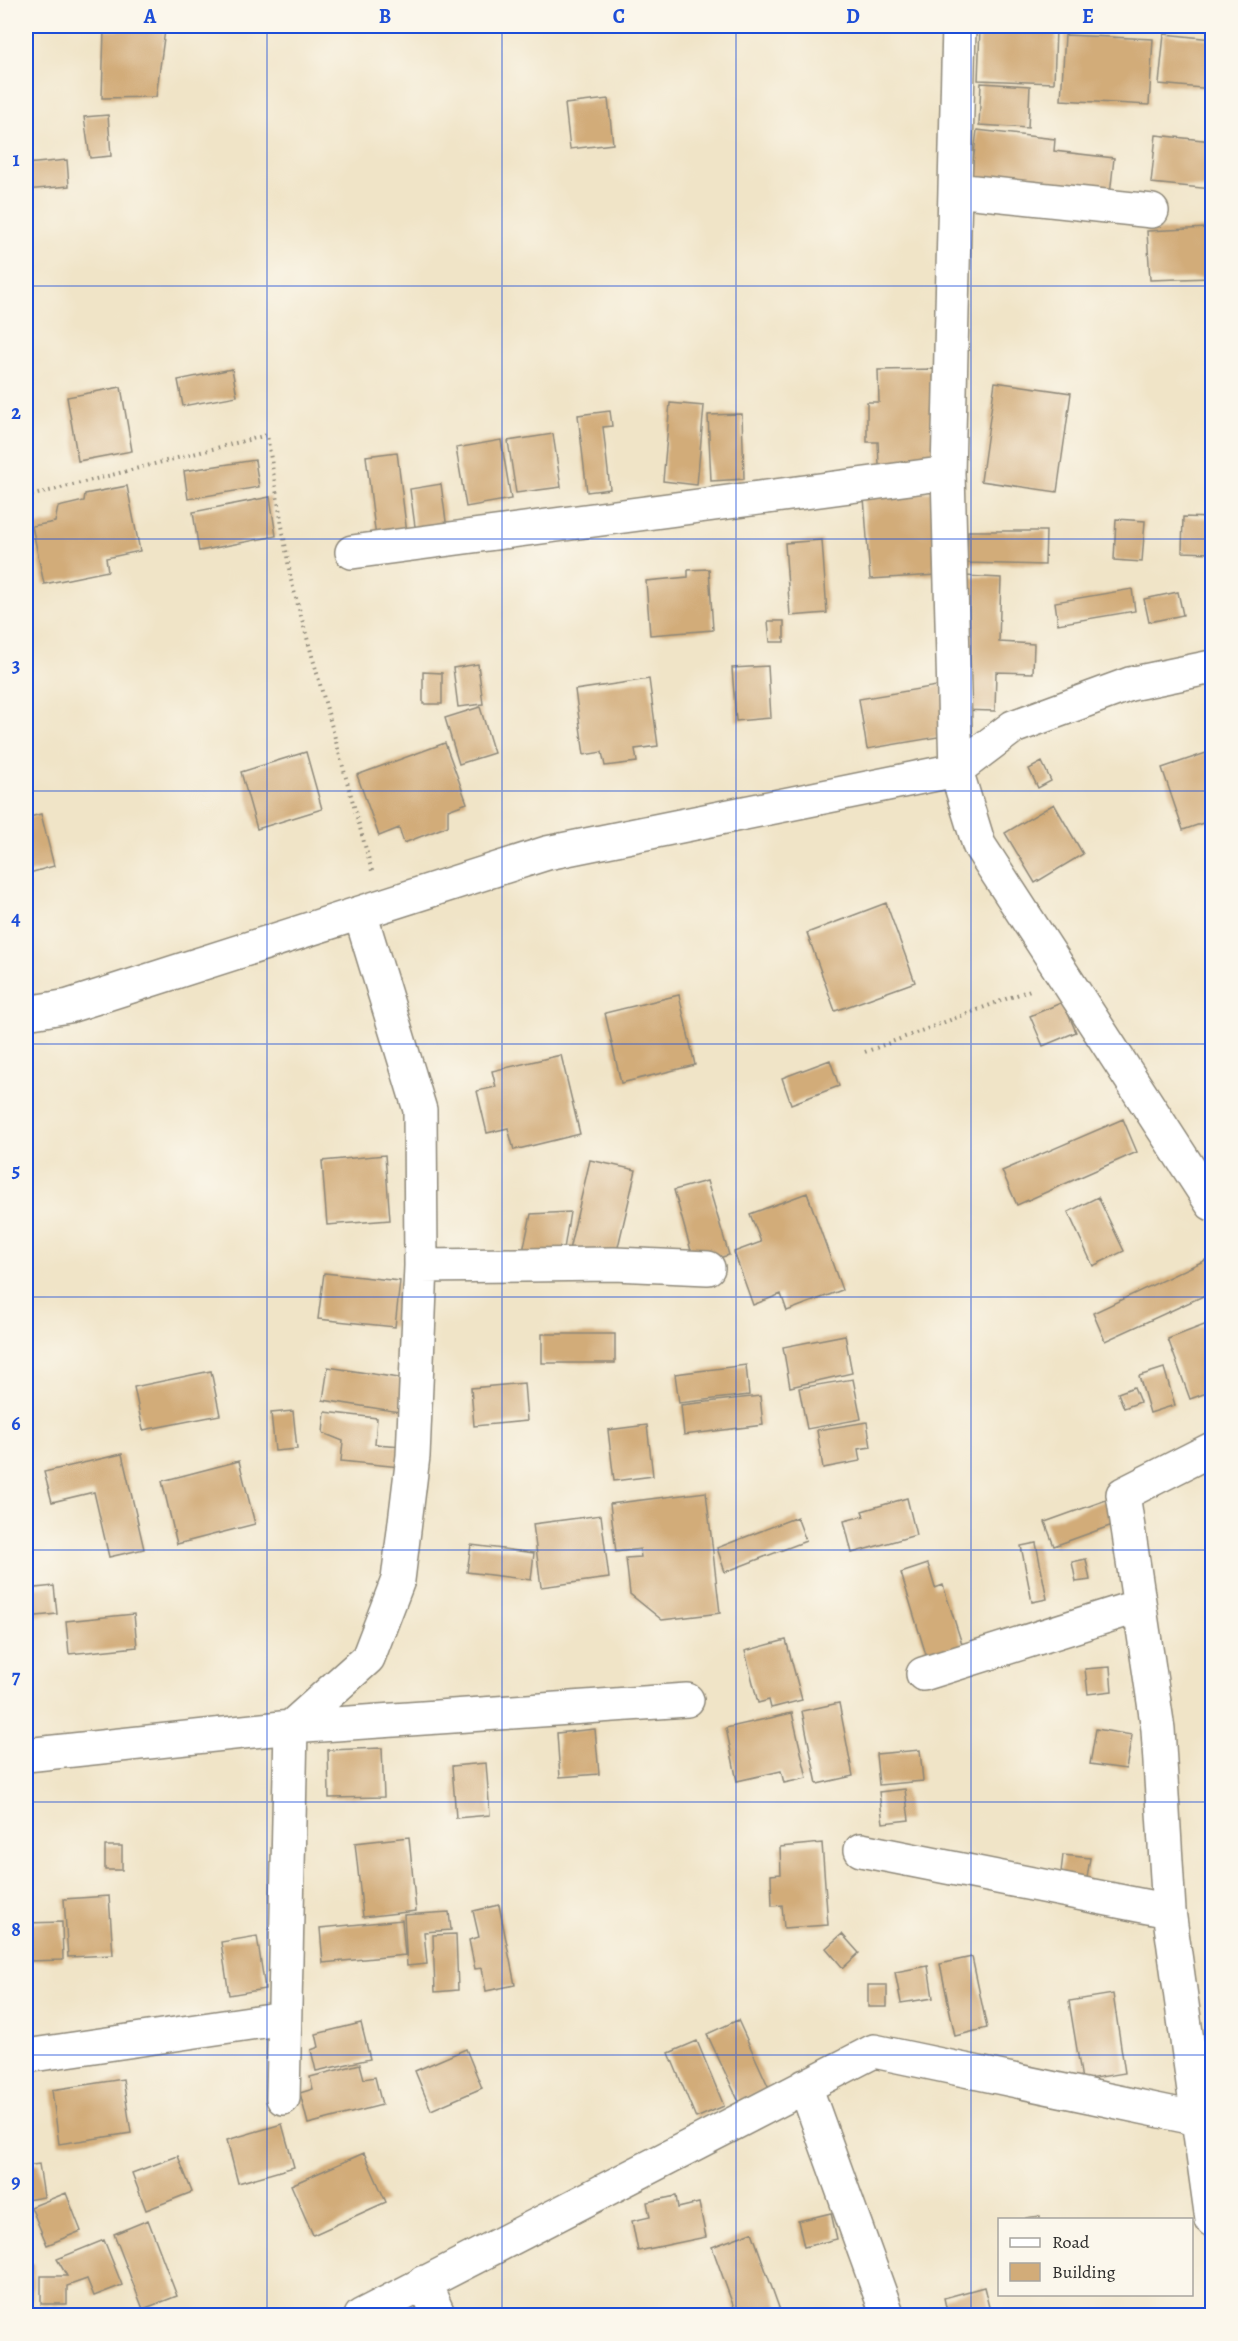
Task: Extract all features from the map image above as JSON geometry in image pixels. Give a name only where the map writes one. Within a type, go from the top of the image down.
[{"type":"street","points":[[959,26],[948,473],[956,770],[979,845],[1212,1204]]},
{"type":"street","points":[[955,190],[1152,211]]},
{"type":"street","points":[[352,552],[948,473]]},
{"type":"street","points":[[26,1013],[69,1006],[547,853],[956,770],[1013,727],[1130,684],[1212,667]]},
{"type":"street","points":[[283,2098],[291,1727],[368,1658],[398,1580],[413,1456],[421,1266],[420,1110],[371,910]]},
{"type":"street","points":[[421,1266],[614,1264],[708,1268]]},
{"type":"street","points":[[1212,1449],[1123,1494],[1158,1729],[1169,1911],[1212,2220]]},
{"type":"street","points":[[923,1674],[1139,1606]]},
{"type":"street","points":[[26,1755],[291,1727],[687,1701]]},
{"type":"street","points":[[861,1851],[1169,1911]]},
{"type":"street","points":[[26,2056],[284,2018]]},
{"type":"street","points":[[361,2316],[874,2051],[1199,2119]]},
{"type":"street","points":[[805,2086],[888,2316]]},
{"type":"street","points":[[424,2282],[439,2316]]},
{"type":"path","points":[[26,497],[267,435],[291,580],[371,910]]},
{"type":"path","points":[[865,1052],[1065,977]]},
{"type":"path","points":[[1199,2316],[1212,2310]]},
{"type":"building","points":[[980,27],[1056,30],[1054,83],[978,80]]},
{"type":"building","points":[[104,30],[165,30],[156,97],[102,98]]},
{"type":"building","points":[[1164,34],[1212,39],[1212,89],[1159,84]]},
{"type":"building","points":[[1065,35],[1153,39],[1149,105],[1061,100]]},
{"type":"building","points":[[981,83],[1030,86],[1028,128],[979,125]]},
{"type":"building","points":[[608,99],[613,144],[570,149],[565,104]]},
{"type":"building","points":[[108,115],[111,156],[90,158],[84,117]]},
{"type":"building","points":[[977,130],[1055,139],[1054,151],[1114,158],[1110,195],[971,179]]},
{"type":"building","points":[[1156,135],[1212,141],[1212,189],[1151,183]]},
{"type":"building","points":[[67,160],[69,186],[26,190],[26,164]]},
{"type":"building","points":[[1208,228],[1211,278],[1150,280],[1147,231]]},
{"type":"building","points":[[232,369],[237,396],[183,406],[178,380]]},
{"type":"building","points":[[938,369],[940,464],[879,465],[878,442],[867,442],[867,402],[879,402],[878,370]]},
{"type":"building","points":[[995,382],[1071,393],[1057,492],[981,481]]},
{"type":"building","points":[[121,387],[132,451],[78,461],[67,397]]},
{"type":"building","points":[[670,403],[704,406],[697,485],[663,481]]},
{"type":"building","points":[[610,411],[612,426],[603,427],[610,489],[587,492],[578,415]]},
{"type":"building","points":[[742,414],[744,479],[711,481],[708,415]]},
{"type":"building","points":[[553,434],[561,487],[516,493],[508,441]]},
{"type":"building","points":[[501,440],[511,499],[466,507],[456,448]]},
{"type":"building","points":[[397,452],[407,534],[376,538],[366,456]]},
{"type":"building","points":[[255,460],[259,487],[188,499],[184,471]]},
{"type":"building","points":[[441,484],[447,529],[416,534],[410,489]]},
{"type":"building","points":[[127,486],[140,551],[106,558],[108,571],[44,584],[32,526],[55,522],[58,507],[84,501],[85,494]]},
{"type":"building","points":[[932,492],[937,575],[870,579],[864,497]]},
{"type":"building","points":[[270,497],[276,536],[199,551],[193,512]]},
{"type":"building","points":[[1183,517],[1212,518],[1212,553],[1182,552]]},
{"type":"building","points":[[1116,519],[1145,521],[1142,562],[1114,560]]},
{"type":"building","points":[[968,531],[1046,531],[1045,565],[967,563]]},
{"type":"building","points":[[822,540],[827,613],[790,616],[785,543]]},
{"type":"building","points":[[709,569],[713,630],[650,635],[646,581],[688,577],[688,570]]},
{"type":"building","points":[[964,576],[1001,578],[999,642],[1034,644],[1033,673],[996,672],[995,711],[959,710]]},
{"type":"building","points":[[1132,589],[1135,611],[1058,624],[1055,602]]},
{"type":"building","points":[[1178,592],[1183,615],[1149,622],[1144,599]]},
{"type":"building","points":[[768,621],[784,621],[784,642],[770,642]]},
{"type":"building","points":[[478,664],[483,704],[458,707],[453,668]]},
{"type":"building","points":[[768,666],[771,718],[736,721],[732,668]]},
{"type":"building","points":[[423,672],[442,673],[442,704],[423,704]]},
{"type":"building","points":[[649,679],[658,746],[635,749],[637,762],[605,766],[602,752],[584,755],[575,690]]},
{"type":"building","points":[[942,685],[950,735],[867,749],[859,699]]},
{"type":"building","points":[[480,707],[494,753],[459,764],[445,718]]},
{"type":"building","points":[[445,743],[467,803],[448,810],[448,826],[404,843],[399,828],[379,836],[357,775]]},
{"type":"building","points":[[1212,751],[1212,820],[1183,830],[1162,768]]},
{"type":"building","points":[[306,752],[322,809],[257,829],[241,772]]},
{"type":"building","points":[[1042,762],[1051,781],[1038,788],[1029,769]]},
{"type":"building","points":[[1054,804],[1083,854],[1035,883],[1005,833]]},
{"type":"building","points":[[41,814],[54,866],[26,874],[26,818]]},
{"type":"building","points":[[26,876],[30,891],[26,892]]},
{"type":"building","points":[[886,903],[915,982],[835,1011],[807,933]]},
{"type":"building","points":[[679,995],[695,1065],[621,1083],[605,1013]]},
{"type":"building","points":[[1063,1002],[1076,1032],[1043,1046],[1030,1016]]},
{"type":"building","points":[[561,1055],[580,1134],[514,1150],[508,1128],[487,1133],[477,1091],[496,1087],[492,1071]]},
{"type":"building","points":[[830,1060],[839,1086],[791,1104],[782,1078]]},
{"type":"building","points":[[1123,1119],[1137,1152],[1017,1205],[1002,1171]]},
{"type":"building","points":[[385,1155],[390,1220],[327,1225],[322,1161]]},
{"type":"building","points":[[590,1160],[636,1170],[614,1264],[568,1254]]},
{"type":"building","points":[[707,1181],[729,1255],[695,1265],[674,1190]]},
{"type":"building","points":[[807,1193],[842,1290],[787,1311],[781,1294],[753,1305],[734,1252],[761,1242],[750,1214]]},
{"type":"building","points":[[1098,1197],[1124,1251],[1093,1266],[1068,1212]]},
{"type":"building","points":[[570,1212],[563,1255],[522,1256],[531,1214]]},
{"type":"building","points":[[1212,1257],[1212,1292],[1105,1341],[1093,1313]]},
{"type":"building","points":[[324,1273],[400,1281],[395,1327],[318,1319]]},
{"type":"building","points":[[1212,1322],[1212,1391],[1190,1399],[1168,1339]]},
{"type":"building","points":[[542,1334],[615,1334],[615,1363],[542,1363]]},
{"type":"building","points":[[845,1335],[852,1373],[790,1387],[783,1347]]},
{"type":"building","points":[[746,1365],[749,1395],[679,1403],[675,1374]]},
{"type":"building","points":[[328,1367],[411,1380],[406,1413],[323,1400]]},
{"type":"building","points":[[1164,1368],[1175,1405],[1150,1413],[1139,1376]]},
{"type":"building","points":[[211,1371],[220,1415],[143,1430],[134,1387]]},
{"type":"building","points":[[853,1379],[861,1419],[807,1429],[799,1388]]},
{"type":"building","points":[[524,1383],[527,1421],[474,1426],[471,1388]]},
{"type":"building","points":[[1134,1387],[1140,1402],[1124,1408],[1118,1393]]},
{"type":"building","points":[[760,1396],[763,1425],[684,1435],[681,1405]]},
{"type":"building","points":[[293,1411],[297,1449],[275,1451],[271,1413]]},
{"type":"building","points":[[325,1412],[377,1418],[375,1444],[402,1446],[400,1467],[341,1461],[343,1441],[323,1433]]},
{"type":"building","points":[[867,1422],[871,1447],[858,1449],[860,1461],[823,1468],[817,1430]]},
{"type":"building","points":[[647,1425],[653,1476],[614,1481],[608,1430]]},
{"type":"building","points":[[122,1454],[144,1549],[109,1557],[94,1492],[52,1502],[44,1472]]},
{"type":"building","points":[[239,1461],[255,1524],[177,1544],[162,1481]]},
{"type":"building","points":[[706,1492],[720,1613],[662,1620],[630,1594],[626,1558],[641,1557],[640,1549],[616,1552],[610,1504]]},
{"type":"building","points":[[907,1498],[916,1535],[852,1553],[844,1521],[864,1516],[862,1511]]},
{"type":"building","points":[[1109,1499],[1118,1523],[1054,1546],[1045,1522]]},
{"type":"building","points":[[601,1515],[609,1578],[541,1587],[533,1524]]},
{"type":"building","points":[[797,1517],[806,1541],[725,1572],[717,1548]]},
{"type":"building","points":[[1036,1543],[1047,1599],[1032,1602],[1021,1546]]},
{"type":"building","points":[[471,1545],[534,1553],[531,1580],[467,1572]]},
{"type":"building","points":[[1086,1559],[1090,1580],[1076,1582],[1072,1562]]},
{"type":"building","points":[[928,1564],[935,1588],[943,1585],[963,1647],[927,1658],[901,1573]]},
{"type":"building","points":[[54,1586],[57,1614],[26,1617],[26,1589]]},
{"type":"building","points":[[134,1614],[137,1647],[69,1654],[66,1621]]},
{"type":"building","points":[[786,1640],[802,1700],[771,1708],[769,1700],[758,1703],[745,1651]]},
{"type":"building","points":[[1110,1667],[1112,1691],[1088,1694],[1085,1669]]},
{"type":"building","points":[[839,1703],[853,1776],[817,1784],[802,1711]]},
{"type":"building","points":[[792,1713],[807,1778],[784,1783],[781,1771],[737,1781],[726,1728]]},
{"type":"building","points":[[595,1729],[599,1774],[560,1777],[557,1733]]},
{"type":"building","points":[[1096,1729],[1132,1735],[1126,1769],[1090,1764]]},
{"type":"building","points":[[382,1748],[384,1797],[329,1798],[328,1750]]},
{"type":"building","points":[[920,1750],[923,1781],[879,1785],[876,1754]]},
{"type":"building","points":[[486,1763],[490,1815],[456,1818],[452,1766]]},
{"type":"building","points":[[905,1789],[909,1820],[883,1823],[879,1792]]},
{"type":"building","points":[[409,1837],[416,1911],[363,1917],[355,1843]]},
{"type":"building","points":[[822,1843],[828,1925],[784,1928],[782,1905],[772,1906],[771,1875],[781,1874],[780,1847]]},
{"type":"building","points":[[105,1846],[122,1846],[122,1870],[105,1870]]},
{"type":"building","points":[[1063,1855],[1090,1858],[1086,1885],[1060,1881]]},
{"type":"building","points":[[109,1896],[113,1955],[68,1957],[64,1899]]},
{"type":"building","points":[[499,1905],[515,1985],[486,1991],[482,1968],[475,1969],[469,1940],[479,1937],[473,1911]]},
{"type":"building","points":[[449,1912],[451,1930],[424,1932],[427,1964],[407,1966],[404,1915]]},
{"type":"building","points":[[402,1920],[405,1955],[323,1963],[320,1928]]},
{"type":"building","points":[[62,1922],[63,1960],[26,1961],[26,1923]]},
{"type":"building","points":[[456,1934],[458,1990],[435,1992],[433,1935]]},
{"type":"building","points":[[842,1934],[859,1953],[843,1968],[826,1948]]},
{"type":"building","points":[[257,1936],[265,1989],[229,1995],[221,1942]]},
{"type":"building","points":[[972,1957],[987,2028],[955,2036],[940,1964]]},
{"type":"building","points":[[928,1966],[933,1998],[901,2003],[895,1972]]},
{"type":"building","points":[[26,1977],[28,1977],[27,1995],[26,1995]]},
{"type":"building","points":[[868,1985],[887,1985],[887,2007],[868,2007]]},
{"type":"building","points":[[1113,1994],[1125,2073],[1082,2080],[1069,2001]]},
{"type":"building","points":[[738,2020],[769,2088],[739,2102],[707,2034]]},
{"type":"building","points":[[361,2023],[370,2059],[316,2071],[311,2050],[319,2047],[316,2034]]},
{"type":"building","points":[[697,2041],[724,2106],[696,2118],[669,2053]]},
{"type":"building","points":[[466,2049],[482,2088],[431,2110],[415,2071]]},
{"type":"building","points":[[360,2064],[364,2079],[375,2077],[382,2105],[308,2124],[300,2093],[313,2089],[310,2077]]},
{"type":"building","points":[[123,2079],[131,2133],[59,2144],[52,2090]]},
{"type":"building","points":[[282,2124],[294,2167],[238,2183],[227,2140]]},
{"type":"building","points":[[364,2153],[386,2202],[313,2235],[291,2185]]},
{"type":"building","points":[[178,2156],[192,2192],[146,2210],[132,2173]]},
{"type":"building","points":[[39,2164],[44,2197],[26,2200],[26,2166]]},
{"type":"building","points":[[66,2193],[81,2231],[47,2245],[31,2207]]},
{"type":"building","points":[[676,2196],[678,2208],[699,2203],[706,2237],[638,2251],[632,2221],[650,2217],[647,2202]]},
{"type":"building","points":[[831,2213],[837,2239],[804,2247],[798,2221]]},
{"type":"building","points":[[148,2220],[177,2296],[143,2309],[114,2234]]},
{"type":"building","points":[[752,2232],[782,2316],[737,2316],[712,2247]]},
{"type":"building","points":[[104,2240],[122,2285],[94,2296],[87,2279],[67,2286],[67,2304],[41,2304],[41,2276],[67,2276],[57,2259]]},
{"type":"building","points":[[26,2263],[35,2264],[31,2316],[26,2316]]},
{"type":"building","points":[[984,2287],[991,2315],[948,2316],[944,2298]]}]
